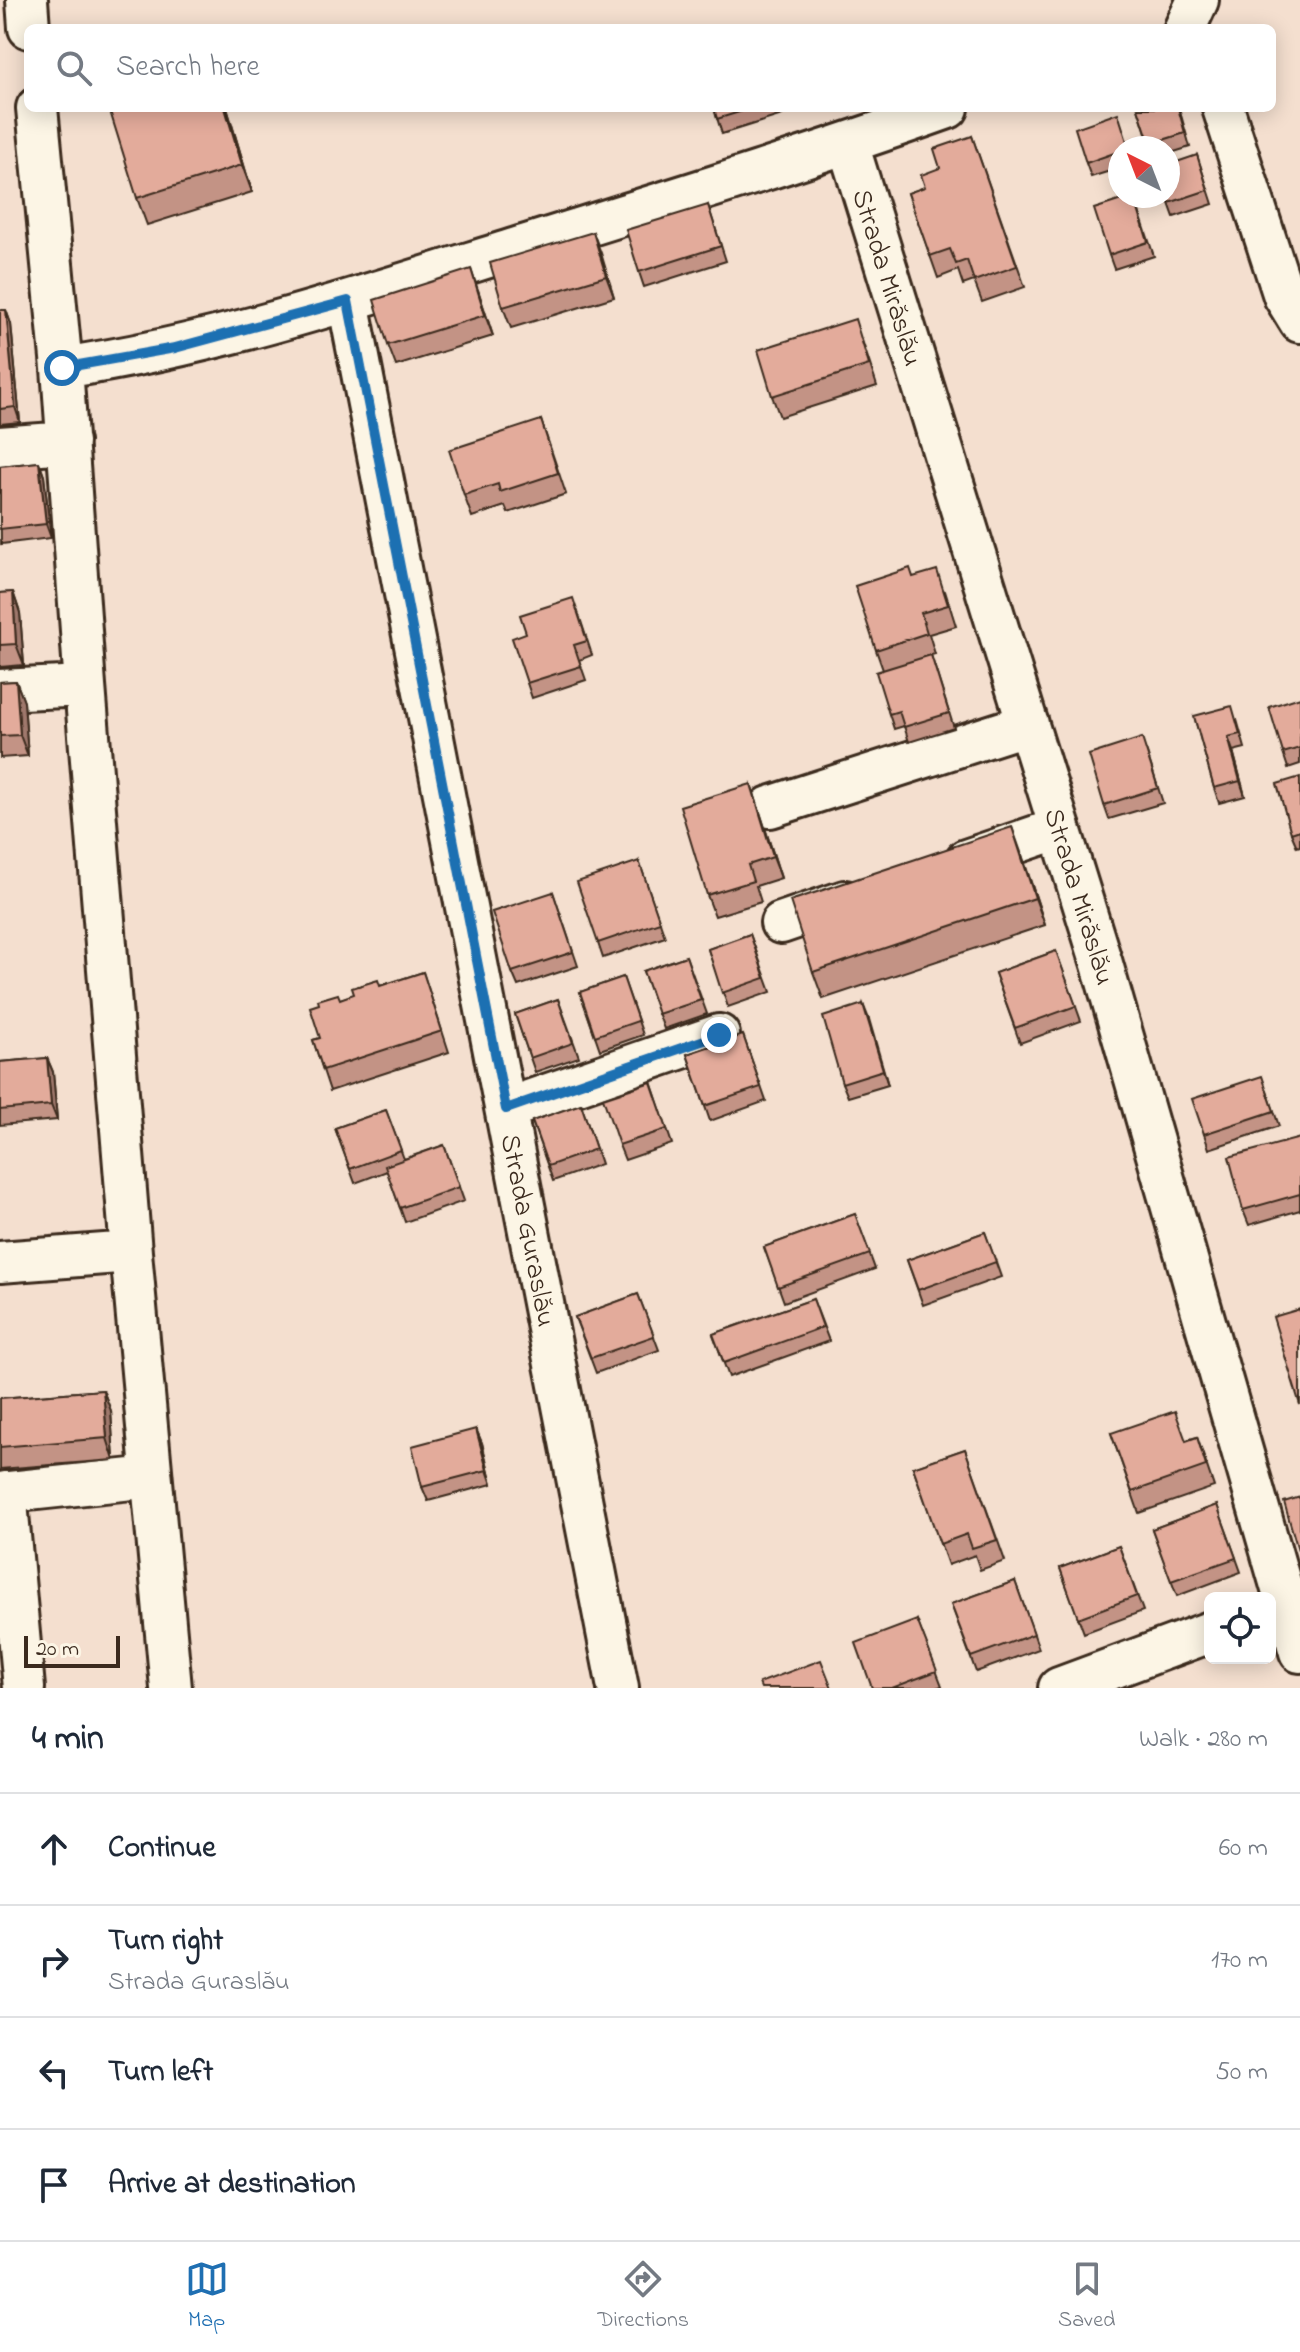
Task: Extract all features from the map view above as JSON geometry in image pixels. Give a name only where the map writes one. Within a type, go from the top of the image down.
[{"type":"street","points":[[27,0],[29,24]]},
{"type":"street","points":[[1187,24],[1198,0]]},
{"type":"street","points":[[37,112],[62,368],[131,1252],[171,1688]]},
{"type":"street","points":[[62,368],[175,348],[348,301],[848,144],[937,112]]},
{"type":"street","points":[[1224,112],[1284,296],[1300,322]]},
{"type":"street","name":"Strada Mirăslău","points":[[848,144],[1102,964],[1278,1607],[1300,1652]]},
{"type":"street","name":"Strada Guraslău","points":[[348,301],[618,1688]]},
{"type":"street","points":[[0,447],[68,442]]},
{"type":"street","points":[[0,690],[85,686]]},
{"type":"street","points":[[770,807],[1028,724]]},
{"type":"street","points":[[928,873],[1060,828]]},
{"type":"street","points":[[781,923],[884,888]]},
{"type":"street","points":[[506,1109],[719,1035]]},
{"type":"street","points":[[0,1262],[131,1252]]},
{"type":"street","points":[[24,1688],[3,1492],[151,1477]]},
{"type":"street","points":[[1059,1688],[1204,1634]]},
{"type":"building","points":[[110,112],[226,112],[242,165],[137,198]]},
{"type":"building","points":[[715,112],[739,112],[717,119]]},
{"type":"building","points":[[1139,112],[1179,112],[1185,133],[1147,136]]},
{"type":"building","points":[[1118,113],[1125,136],[1108,136],[1108,155],[1086,163],[1075,128]]},
{"type":"building","points":[[972,136],[1017,266],[974,281],[967,260],[956,264],[950,249],[930,256],[908,193],[925,187],[921,175],[940,168],[934,149]]},
{"type":"building","points":[[1197,155],[1208,190],[1180,199],[1180,161]]},
{"type":"building","points":[[1108,204],[1108,208],[1138,208],[1148,242],[1109,255],[1094,209]]},
{"type":"building","points":[[708,205],[721,246],[639,272],[626,230]]},
{"type":"building","points":[[593,232],[606,276],[503,307],[490,263]]},
{"type":"building","points":[[471,269],[485,315],[388,345],[374,300]]},
{"type":"building","points":[[0,310],[6,310],[15,407],[0,409]]},
{"type":"building","points":[[855,319],[869,365],[772,396],[758,350]]},
{"type":"building","points":[[541,420],[558,473],[500,492],[498,484],[464,495],[449,450]]},
{"type":"building","points":[[39,462],[46,524],[0,529],[0,466]]},
{"type":"building","points":[[910,568],[913,577],[937,570],[948,605],[921,613],[927,633],[876,650],[855,586]]},
{"type":"building","points":[[13,592],[16,644],[0,645],[0,593]]},
{"type":"building","points":[[573,598],[587,641],[574,645],[581,666],[527,683],[512,638],[526,633],[520,615]]},
{"type":"building","points":[[931,655],[949,713],[904,727],[899,711],[889,714],[876,672]]},
{"type":"building","points":[[16,681],[20,735],[0,736],[0,682]]},
{"type":"building","points":[[1300,697],[1300,748],[1283,753],[1269,707]]},
{"type":"building","points":[[1232,706],[1240,734],[1228,737],[1240,781],[1214,788],[1194,716]]},
{"type":"building","points":[[1142,738],[1158,788],[1104,805],[1089,755]]},
{"type":"building","points":[[1300,777],[1300,830],[1291,833],[1277,784]]},
{"type":"building","points":[[751,784],[773,857],[748,865],[753,881],[707,895],[680,806]]},
{"type":"building","points":[[1012,827],[1035,898],[813,972],[790,901]]},
{"type":"building","points":[[639,861],[660,922],[598,943],[577,882]]},
{"type":"building","points":[[553,892],[573,952],[512,972],[492,912]]},
{"type":"building","points":[[750,934],[765,978],[722,993],[708,949]]},
{"type":"building","points":[[1056,951],[1076,1006],[1015,1028],[995,973]]},
{"type":"building","points":[[686,956],[701,1000],[658,1014],[643,971]]},
{"type":"building","points":[[423,972],[442,1031],[323,1070],[313,1040],[320,1038],[310,1007],[319,1004],[318,1000],[338,994],[340,999],[354,994],[352,988],[378,980],[380,986]]},
{"type":"building","points":[[623,977],[638,1021],[595,1036],[580,992]]},
{"type":"building","points":[[558,999],[573,1043],[530,1058],[515,1014]]},
{"type":"building","points":[[863,1004],[883,1070],[842,1083],[823,1017]]},
{"type":"building","points":[[743,1035],[761,1087],[705,1106],[687,1054]]},
{"type":"building","points":[[47,1058],[51,1105],[0,1110],[0,1062]]},
{"type":"building","points":[[1262,1076],[1274,1111],[1204,1134],[1192,1099]]},
{"type":"building","points":[[651,1082],[667,1129],[619,1145],[603,1098]]},
{"type":"building","points":[[581,1104],[596,1149],[548,1166],[532,1121]]},
{"type":"building","points":[[386,1110],[401,1150],[350,1169],[335,1128]]},
{"type":"building","points":[[1300,1138],[1300,1194],[1243,1210],[1229,1157]]},
{"type":"building","points":[[444,1145],[459,1187],[400,1208],[385,1166]]},
{"type":"building","points":[[855,1214],[870,1254],[778,1287],[764,1247]]},
{"type":"building","points":[[985,1232],[996,1262],[918,1290],[907,1260]]},
{"type":"building","points":[[638,1294],[654,1336],[591,1358],[575,1317]]},
{"type":"building","points":[[813,1299],[823,1327],[724,1363],[713,1334]]},
{"type":"building","points":[[1300,1309],[1300,1405],[1273,1317]]},
{"type":"building","points":[[103,1390],[107,1438],[0,1447],[0,1398]]},
{"type":"building","points":[[1175,1411],[1186,1441],[1197,1437],[1206,1466],[1132,1492],[1111,1433]]},
{"type":"building","points":[[476,1429],[487,1470],[422,1487],[412,1446]]},
{"type":"building","points":[[965,1449],[997,1540],[972,1548],[967,1534],[940,1544],[913,1467]]},
{"type":"building","points":[[1300,1497],[1300,1550],[1298,1550],[1284,1502]]},
{"type":"building","points":[[1217,1505],[1236,1558],[1171,1581],[1152,1529]]},
{"type":"building","points":[[1119,1546],[1137,1596],[1078,1618],[1060,1568]]},
{"type":"building","points":[[1015,1581],[1034,1634],[971,1657],[951,1604]]},
{"type":"building","points":[[917,1620],[937,1671],[892,1688],[872,1688],[856,1643]]},
{"type":"building","points":[[821,1660],[832,1688],[761,1688],[759,1683]]},
{"type":"route","points":[[62,368],[175,348],[348,301],[506,1109],[719,1035]]}]
